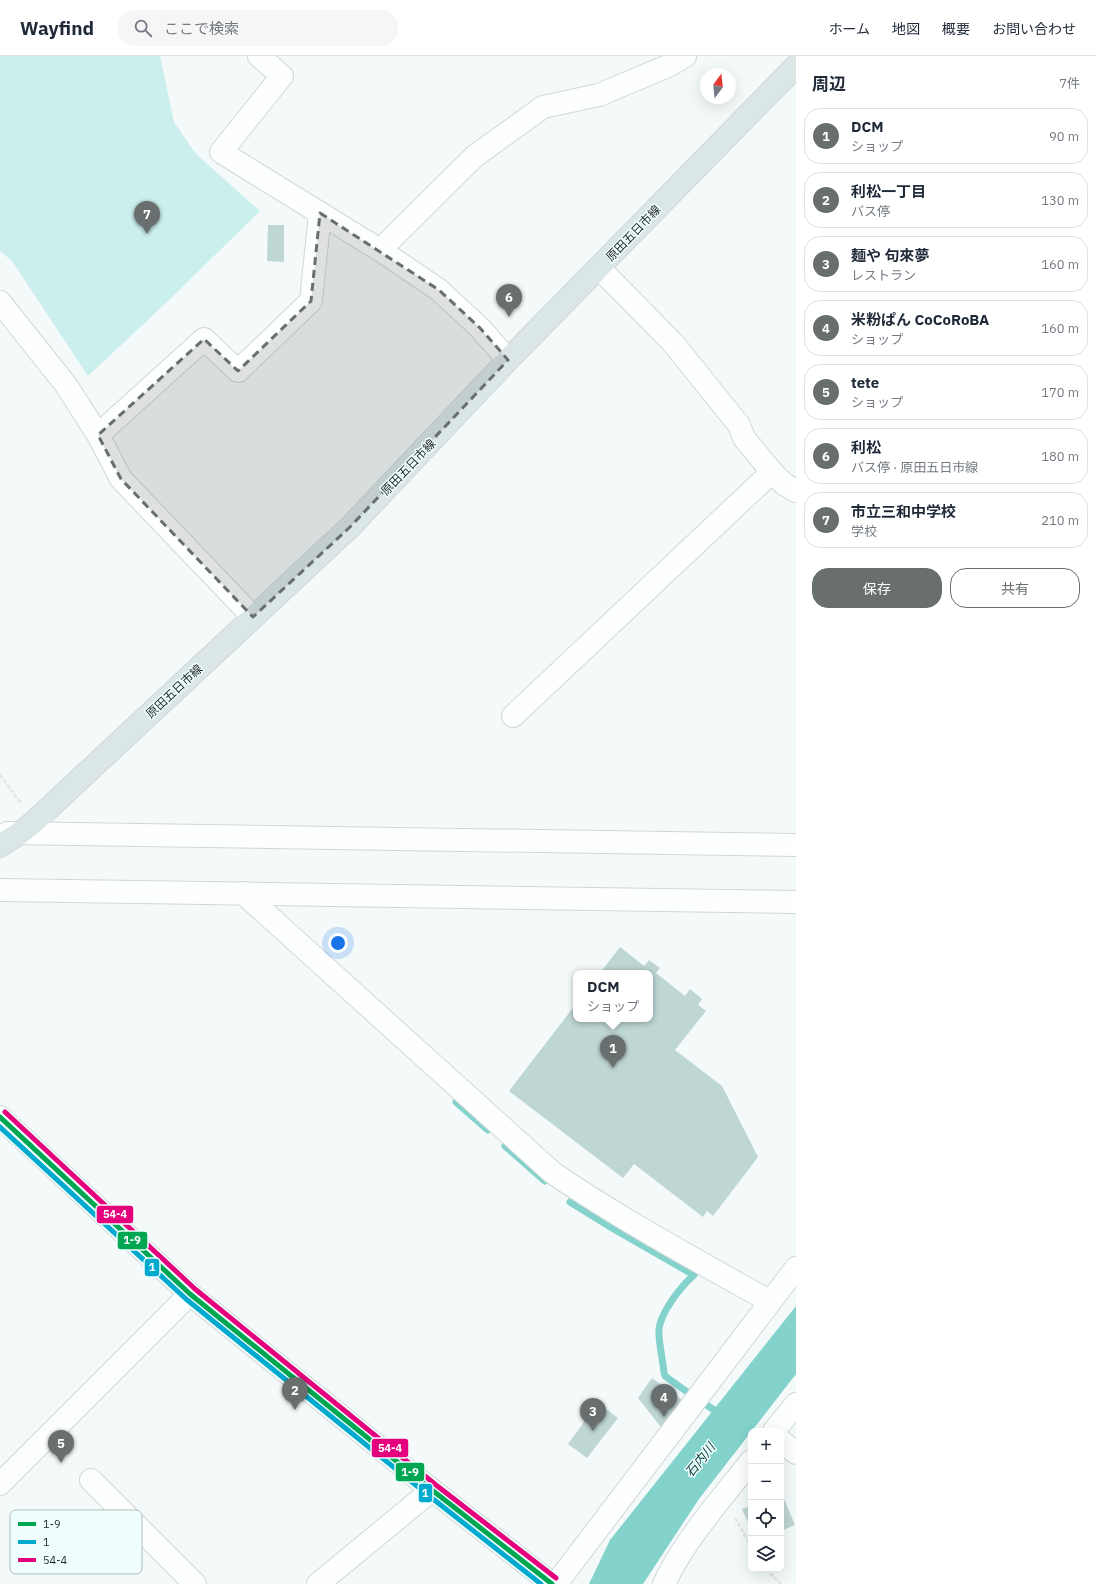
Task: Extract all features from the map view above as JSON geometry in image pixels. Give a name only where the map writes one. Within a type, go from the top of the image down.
[{"type":"main road","name":"原田五日市線","points":[[0,846],[350,527],[508,360],[796,66]]},
{"type":"street","points":[[260,56],[282,76],[221,152],[380,250],[439,290],[480,328],[508,360]]},
{"type":"street","points":[[380,250],[475,156],[543,107],[599,95],[670,65],[685,56]]},
{"type":"street","points":[[98,435],[204,339],[238,371],[311,301],[320,213]]},
{"type":"street","points":[[599,268],[672,343],[739,425],[744,438],[772,472],[784,484],[796,491]]},
{"type":"street","points":[[0,302],[66,385],[98,435],[121,479],[253,617]]},
{"type":"street","points":[[512,716],[772,472]]},
{"type":"street","points":[[18,829],[796,845]]},
{"type":"street","points":[[0,890],[796,902]]},
{"type":"street","points":[[243,893],[552,1173],[627,1221],[769,1301]]},
{"type":"street","points":[[0,1117],[190,1294],[432,1490],[552,1584]]},
{"type":"street","points":[[556,1584],[769,1301],[796,1268]]},
{"type":"street","points":[[0,1484],[190,1294]]},
{"type":"street","points":[[776,1428],[796,1404]]},
{"type":"street","points":[[784,1443],[796,1453]]},
{"type":"street","points":[[664,1584],[671,1569],[749,1464]]},
{"type":"street","points":[[91,1480],[121,1510]]},
{"type":"street","points":[[318,1584],[432,1490]]},
{"type":"street","points":[[142,1531],[194,1584]]},
{"type":"path","points":[[0,775],[18,829]]},
{"type":"path","points":[[723,1497],[748,1541]]},
{"type":"path","points":[[769,1572],[781,1584]]},
{"type":"highlighted area","points":[[320,213],[439,290],[480,328],[508,360],[350,527],[253,617],[121,479],[98,435],[204,339],[238,371],[311,301]]},
{"type":"shaded area","points":[[0,56],[160,56],[174,122],[196,154],[260,211],[167,302],[88,376],[12,261],[0,251]]},
{"type":"water","name":"石内川","points":[[796,1306],[796,1374],[754,1428],[748,1428],[748,1436],[699,1499],[643,1584],[589,1584],[610,1540]]},
{"type":"building","points":[[268,225],[284,225],[284,262],[267,261]]},
{"type":"building","points":[[620,947],[644,966],[649,960],[660,968],[656,973],[685,996],[690,989],[702,999],[698,1005],[706,1011],[675,1050],[722,1086],[758,1157],[713,1216],[707,1211],[703,1217],[634,1164],[623,1178],[509,1091],[573,1008],[573,1022],[653,1022],[653,970],[602,970]]},
{"type":"building","points":[[652,1378],[686,1403],[664,1431],[638,1398]]},
{"type":"building","points":[[598,1403],[618,1418],[587,1458],[568,1444]]},
{"type":"building","points":[[784,1499],[795,1525],[784,1530]]},
{"type":"building","points":[[748,1507],[748,1522],[742,1509]]},
{"type":"waterway","points":[[456,1102],[488,1130]]},
{"type":"waterway","points":[[505,1146],[545,1181]]},
{"type":"waterway","points":[[570,1202],[694,1275],[672,1300],[663,1315],[659,1329],[665,1376],[690,1394]]},
{"type":"waterway","points":[[705,1404],[720,1414]]},
{"type":"transit line","name":"54-4","points":[[5,1112],[195,1289],[436,1485],[556,1578]]},
{"type":"transit line","name":"1-9","points":[[0,1117],[190,1294],[432,1490],[552,1584]]},
{"type":"transit line","name":"1","points":[[0,1127],[186,1299],[428,1495],[541,1584]]},
{"type":"place","name":"市立三和中学校","points":[[147,234]]},
{"type":"place","name":"利松","points":[[509,317]]},
{"type":"place","name":"DCM","points":[[613,1068]]},
{"type":"place","name":"利松一丁目","points":[[295,1410]]},
{"type":"place","name":"米粉ぱん CoCoRoBA","points":[[664,1417]]},
{"type":"place","name":"麺や 句來夢","points":[[593,1431]]},
{"type":"place","name":"tete","points":[[61,1463]]}]
